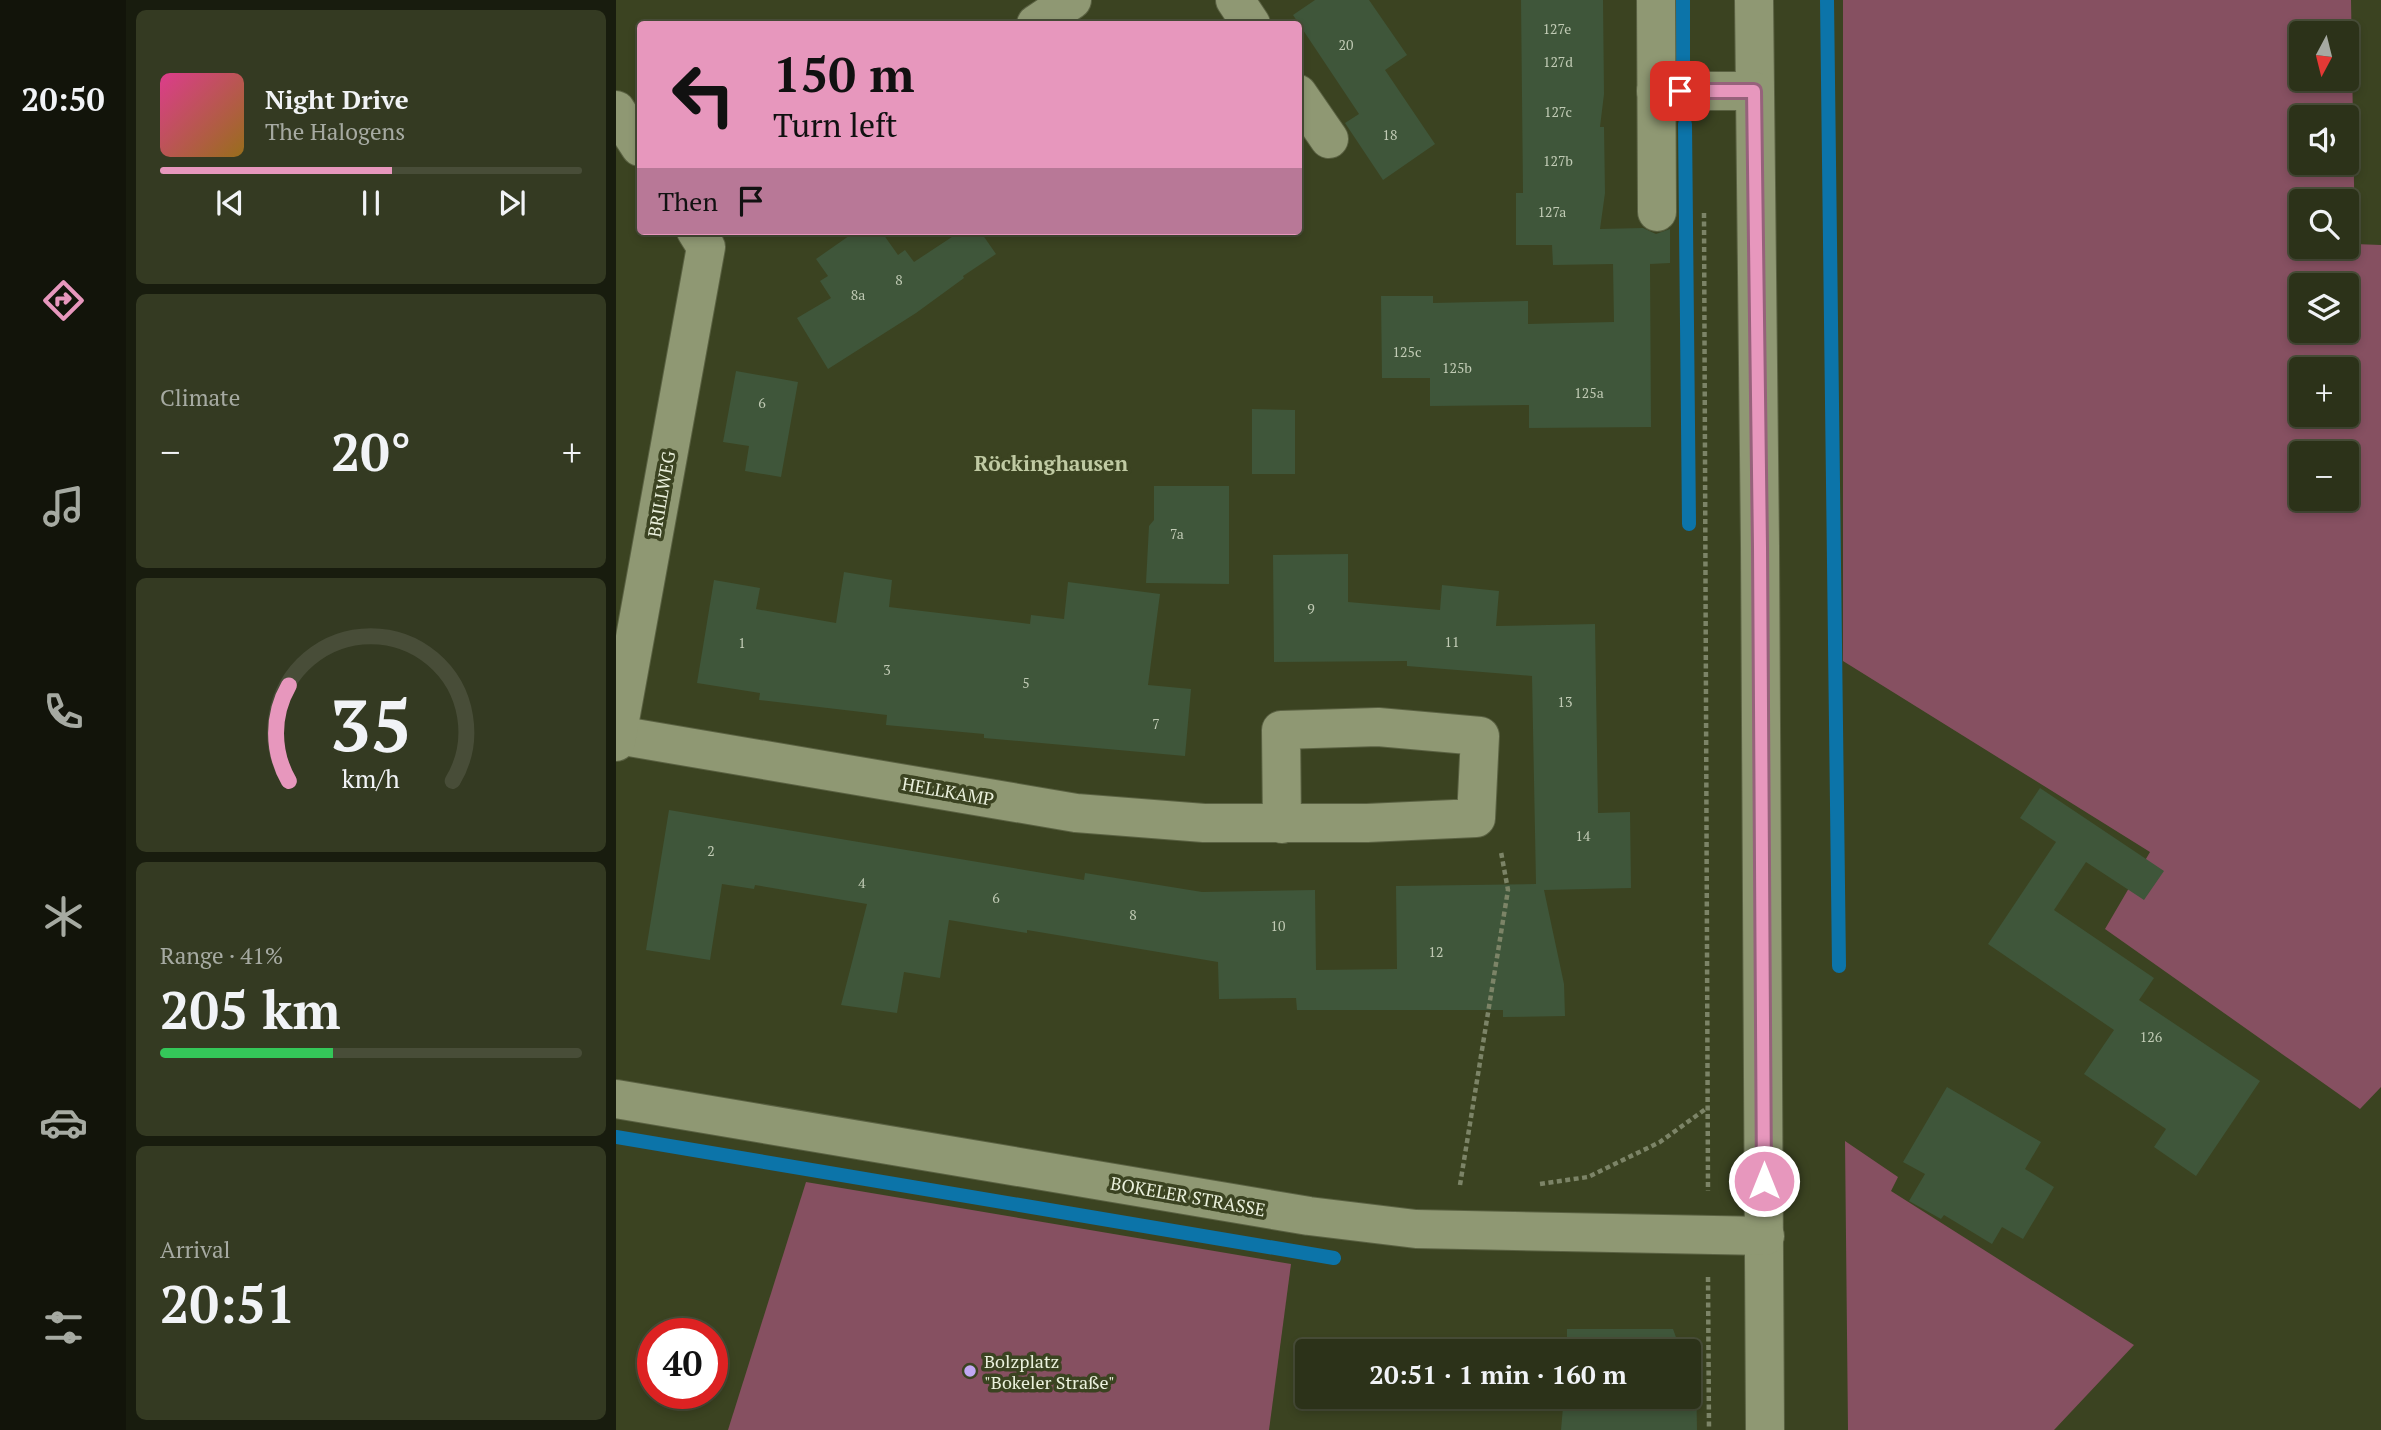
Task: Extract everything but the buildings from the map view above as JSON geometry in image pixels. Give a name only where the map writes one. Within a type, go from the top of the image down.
[{"type":"street","points":[[1040,21],[1072,0]]},
{"type":"street","points":[[1235,0],[1249,21]]},
{"type":"street","points":[[1656,0],[1657,212]]},
{"type":"street","points":[[1754,0],[1765,1430]]},
{"type":"street","points":[[1656,91],[1754,91]]},
{"type":"street","points":[[1302,100],[1329,139]]},
{"type":"street","points":[[616,110],[637,142]]},
{"type":"street","name":"BRILLWEG","points":[[617,739],[711,236]]},
{"type":"street","points":[[1282,824],[1281,730],[1309,729],[1378,727],[1480,736],[1476,818]]},
{"type":"street","name":"HELLKAMP","points":[[617,739],[1076,813],[1204,823],[1282,824],[1476,818]]},
{"type":"street","name":"BOKELER STRASSE","points":[[616,1100],[1309,1216],[1403,1227],[1765,1236]]},
{"type":"path","points":[[1528,1186],[1588,1177],[1660,1142],[1708,1107],[1704,202]]},
{"type":"path","points":[[1458,1193],[1507,890],[1499,842],[1476,818]]},
{"type":"shaded area","points":[[1843,0],[2351,0],[2351,21],[2289,21],[2289,91],[2352,91],[2353,105],[2289,105],[2289,175],[2354,175],[2354,189],[2289,189],[2289,259],[2359,259],[2359,244],[2381,245],[2381,1087],[2360,1109],[2105,929],[2150,852],[1843,661]]},
{"type":"shaded area","points":[[1845,1141],[1898,1177],[1891,1191],[2134,1345],[2054,1430],[1848,1430]]},
{"type":"shaded area","name":"Bolzplatz \"Bokeler Straße\"","points":[[806,1182],[1291,1264],[1269,1430],[728,1430]]},
{"type":"waterway","points":[[1683,0],[1683,63]]},
{"type":"waterway","points":[[1827,0],[1839,966]]},
{"type":"waterway","points":[[1685,124],[1689,524]]},
{"type":"waterway","points":[[616,1137],[1334,1258]]},
{"type":"place","name":"Bolzplatz \"Bokeler Straße\"","points":[[970,1371]]},
{"type":"district","name":"Röckinghausen","points":[[1051,463]]},
{"type":"route","points":[[1680,91],[1754,91],[1764,1181]]}]
